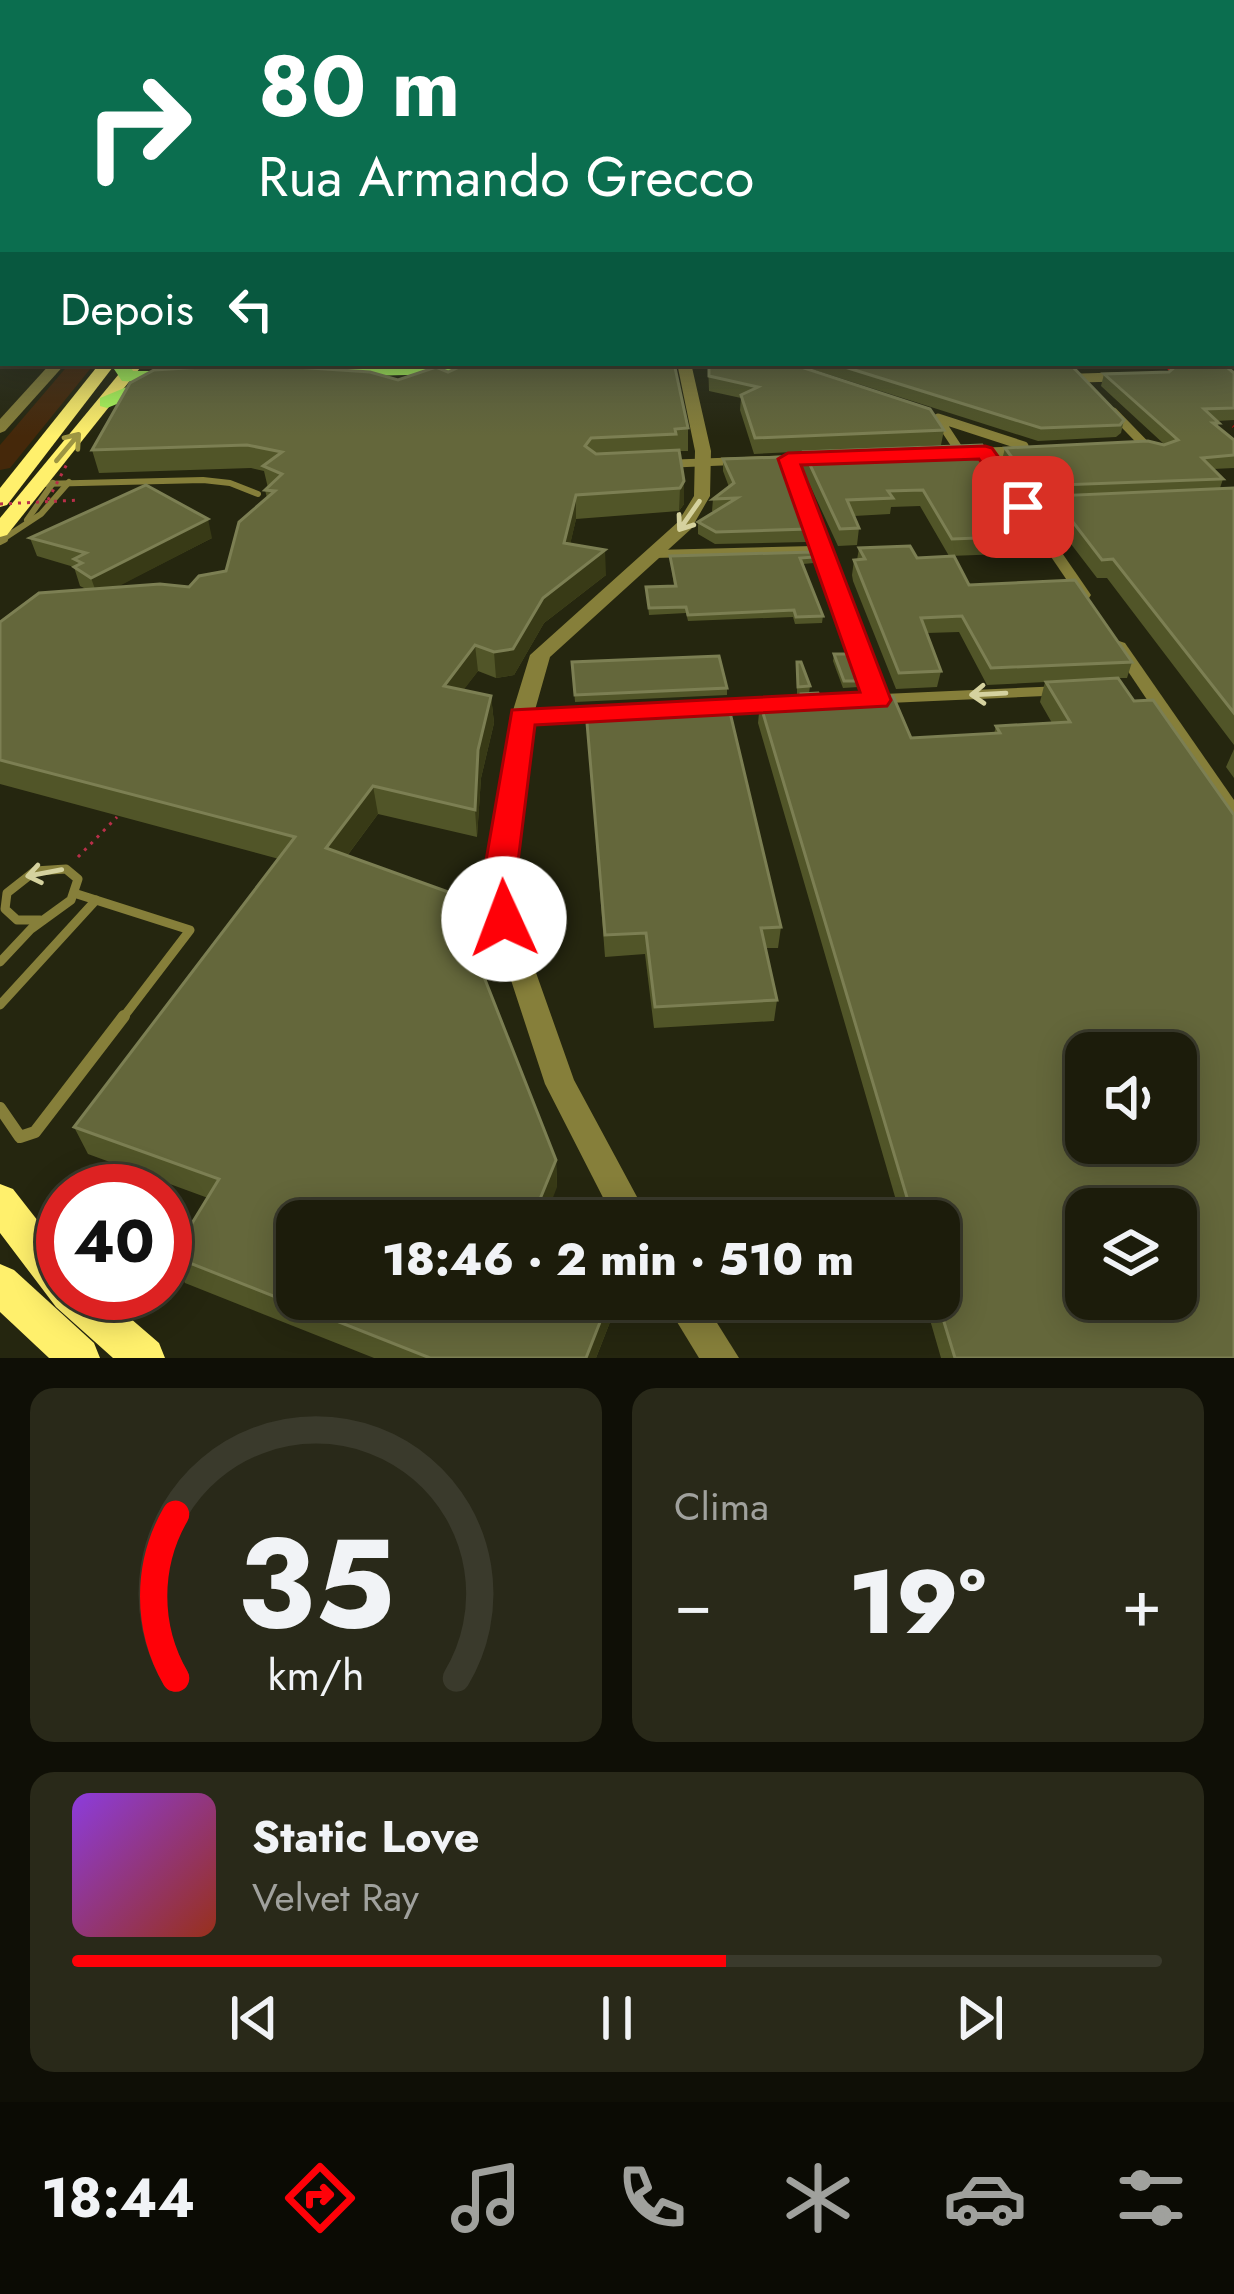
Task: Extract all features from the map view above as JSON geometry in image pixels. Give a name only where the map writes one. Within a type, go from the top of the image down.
[{"type":"main road","points":[[6,490],[106,366]]},
{"type":"main road","points":[[107,402],[203,372],[269,366]]},
{"type":"main road","points":[[266,376],[264,368],[304,366]]},
{"type":"main road","points":[[0,531],[46,489],[130,367],[266,376],[435,366],[521,369]]},
{"type":"main road","points":[[6,490],[46,489]]},
{"type":"main road","points":[[0,1202],[36,1249]]},
{"type":"main road","points":[[0,1284],[79,1358]]},
{"type":"main road","points":[[101,1320],[144,1358]]},
{"type":"street","points":[[0,428],[55,366]]},
{"type":"street","points":[[623,1200],[560,1084],[504,919],[499,878],[522,717],[540,655],[696,512],[704,462],[685,366]]},
{"type":"street","points":[[1069,366],[1145,445]]},
{"type":"street","points":[[1081,378],[1137,376]]},
{"type":"street","points":[[917,411],[1036,450],[940,454]]},
{"type":"street","points":[[938,418],[962,453]]},
{"type":"street","points":[[1124,446],[1159,449]]},
{"type":"street","points":[[985,452],[1096,613]]},
{"type":"street","points":[[639,466],[831,458]]},
{"type":"street","points":[[788,459],[877,700]]},
{"type":"street","points":[[653,554],[822,550]]},
{"type":"street","points":[[1109,632],[1234,814]]},
{"type":"street","points":[[1125,688],[1147,687]]},
{"type":"street","points":[[854,701],[1080,690]]},
{"type":"street","points":[[688,709],[806,703]]},
{"type":"street","points":[[522,717],[616,712]]},
{"type":"street","points":[[695,1320],[721,1358]]},
{"type":"lane","points":[[313,382],[332,382]]},
{"type":"lane","points":[[23,526],[46,489],[69,482],[203,480],[230,483],[258,494]]},
{"type":"lane","points":[[0,541],[64,494],[69,482]]},
{"type":"lane","points":[[1023,507],[1070,505]]},
{"type":"lane","points":[[0,962],[40,920],[63,910],[77,894],[78,879],[66,869],[45,869],[23,878],[7,893],[2,911],[17,920],[40,920]]},
{"type":"lane","points":[[0,1108],[20,1137],[35,1132],[190,930],[77,894]]},
{"type":"lane","points":[[0,1005],[96,900]]},
{"type":"path","points":[[46,489],[68,462]]},
{"type":"path","points":[[6,490],[46,489],[80,500]]},
{"type":"path","points":[[66,869],[118,816]]},
{"type":"building","points":[[219,366],[370,372],[398,380],[436,367],[448,372],[461,366],[675,366],[688,428],[675,429],[676,434],[591,438],[585,446],[596,454],[679,450],[684,481],[680,488],[576,495],[564,543],[605,550],[543,598],[513,649],[494,652],[475,645],[444,686],[491,696],[478,750],[475,810],[373,786],[326,848],[451,893],[556,1160],[540,1200],[276,1200],[276,1297],[192,1264],[192,1223],[219,1179],[192,1169],[192,1164],[177,1164],[74,1127],[295,837],[0,760],[0,622],[39,593],[160,584],[189,587],[199,576],[226,571],[239,522],[275,491],[265,490],[282,474],[263,466],[282,452],[247,445],[92,450],[130,383],[154,370]]},
{"type":"building","points":[[709,366],[798,366],[930,409],[944,430],[755,438],[741,395],[758,387],[709,376]]},
{"type":"building","points":[[842,366],[1072,366],[1124,420],[1120,425],[1041,428]]},
{"type":"building","points":[[1176,366],[1226,366],[1234,373],[1234,408],[1204,409],[1234,440],[1234,455],[1202,458],[1223,479],[1033,486],[1005,448],[1148,441],[1164,445],[1178,440],[1104,374],[1169,372]]},
{"type":"building","points":[[982,445],[1011,486],[999,486],[1035,536],[952,539],[923,490],[888,491],[893,498],[847,500],[859,528],[840,529],[804,452]]},
{"type":"building","points":[[782,457],[807,529],[716,532],[698,522],[737,498],[713,499],[734,483],[723,459]]},
{"type":"building","points":[[146,485],[208,519],[91,578],[74,567],[82,563],[74,559],[86,553],[30,538]]},
{"type":"building","points":[[1234,488],[1234,713],[1113,559],[1102,560],[1053,496]]},
{"type":"building","points":[[910,546],[917,558],[954,556],[969,585],[1075,580],[1132,662],[991,668],[962,616],[921,618],[941,671],[899,673],[854,560],[865,559],[859,548]]},
{"type":"building","points":[[813,552],[815,557],[800,558],[823,616],[796,617],[794,610],[688,615],[686,607],[649,608],[646,587],[676,586],[670,556]]},
{"type":"building","points":[[834,654],[851,654],[861,681],[844,681]]},
{"type":"building","points":[[719,656],[727,688],[575,695],[572,662]]},
{"type":"building","points":[[797,662],[801,662],[810,686],[798,687]]},
{"type":"building","points":[[1118,678],[1134,701],[1153,700],[1234,815],[1234,1358],[955,1358],[943,1320],[960,1320],[960,1200],[908,1200],[760,703],[801,701],[801,694],[818,693],[821,700],[893,696],[911,738],[1000,733],[996,726],[1070,722],[1046,682]]},
{"type":"building","points":[[728,704],[781,927],[761,928],[777,1000],[655,1007],[646,933],[605,935],[586,711]]},
{"type":"building","points":[[334,1320],[601,1320],[586,1358],[430,1358]]},
{"type":"waterway","points":[[0,462],[80,366]]},
{"type":"railway","points":[[1166,366],[1178,377]]},
{"type":"railway","points":[[1175,374],[1234,426]]},
{"type":"route","points":[[504,919],[499,878],[522,717],[877,700],[788,459],[985,452],[1023,507]]}]
